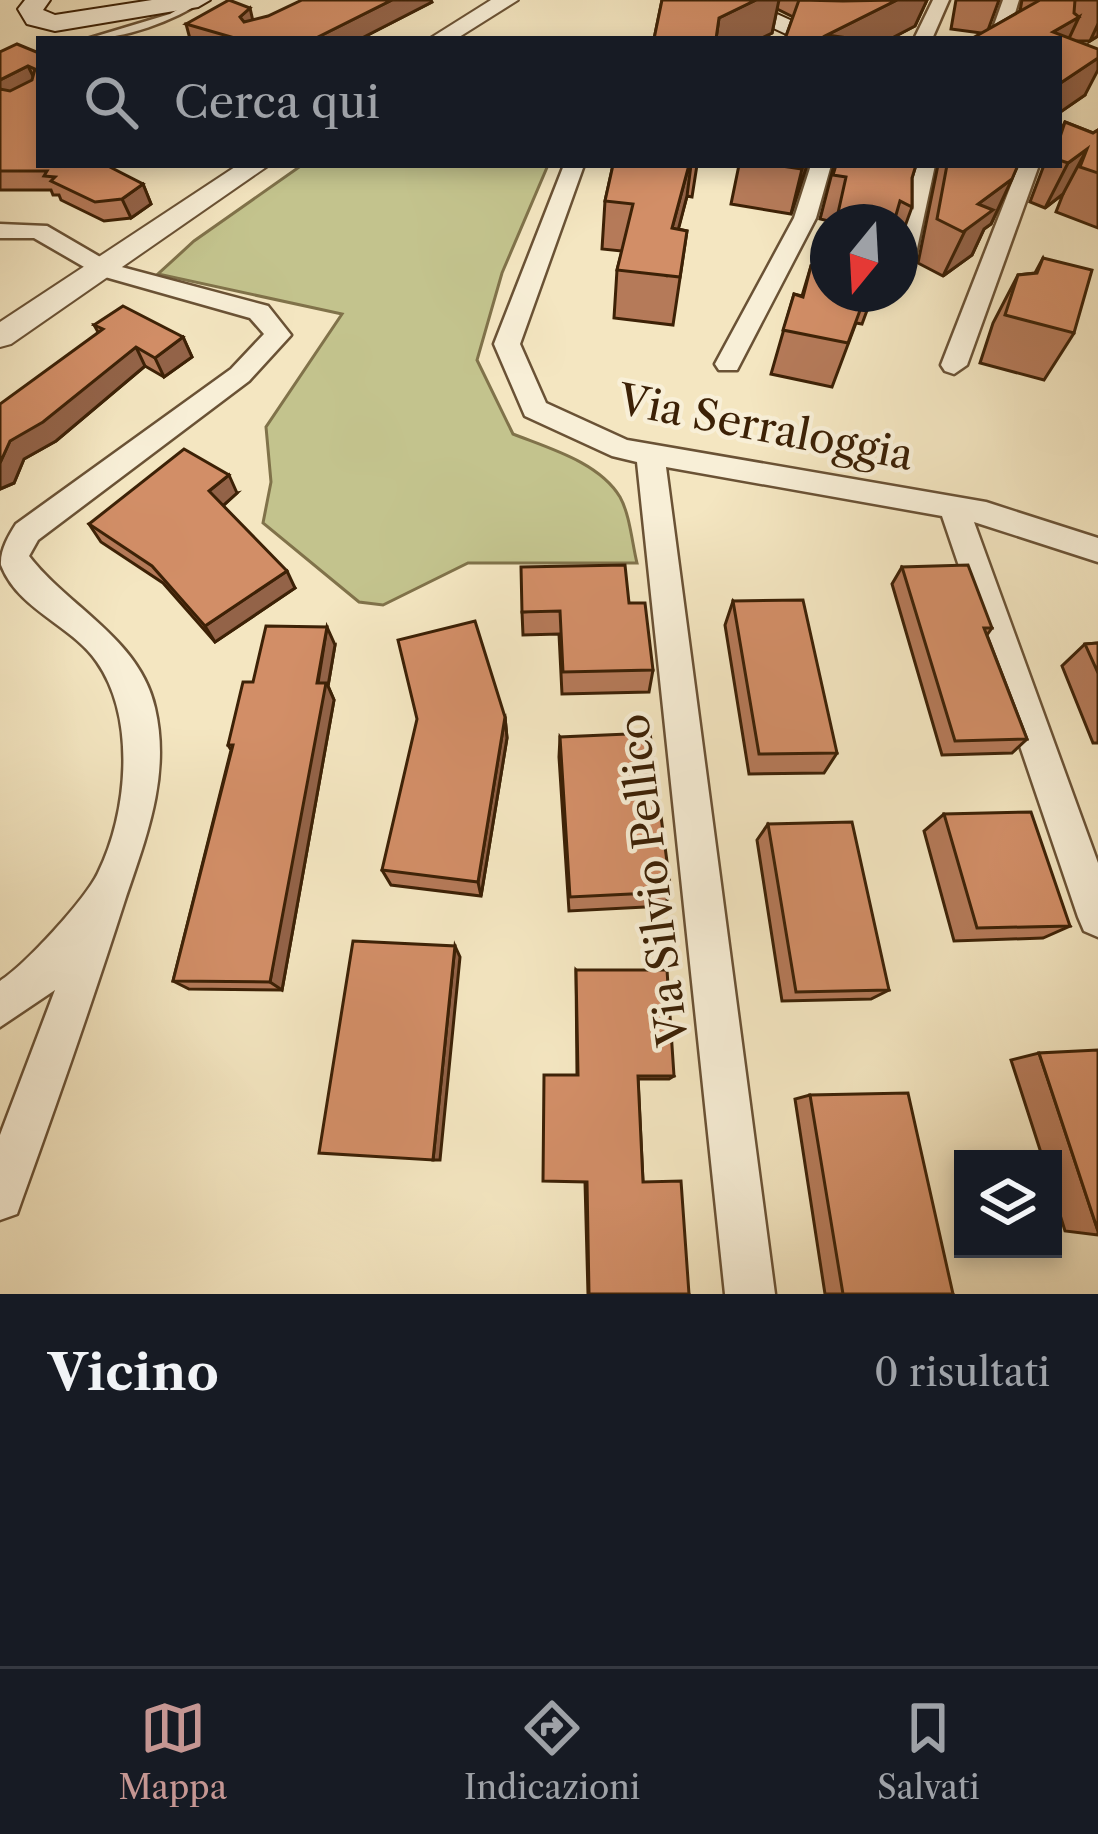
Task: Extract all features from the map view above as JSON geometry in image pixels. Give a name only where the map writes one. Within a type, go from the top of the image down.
[{"type":"main road","points":[[38,0],[30,9],[36,19],[55,23],[199,0]]},
{"type":"main road","points":[[720,5],[810,36]]},
{"type":"street","points":[[445,36],[507,0]]},
{"type":"street","points":[[923,36],[940,0]]},
{"type":"street","points":[[999,36],[1011,0]]},
{"type":"street","points":[[0,337],[252,168]]},
{"type":"street","name":"Via Serraloggia","points":[[573,168],[507,344],[535,409],[622,449],[986,513],[1098,550]]},
{"type":"street","name":"Via Serraloggia","points":[[728,364],[805,218],[820,168]]},
{"type":"street","points":[[916,204],[924,168]]},
{"type":"street","points":[[954,365],[1028,168]]},
{"type":"street","points":[[0,231],[39,231],[106,270],[259,312],[278,335],[240,375],[27,532],[12,557],[42,597],[106,649],[138,707],[142,790],[114,885],[0,1197]]},
{"type":"street","name":"Via Silvio Pellico","points":[[650,454],[750,1294]]},
{"type":"street","points":[[954,508],[1098,917]]},
{"type":"street","points":[[0,1006],[34,983],[114,885]]},
{"type":"lane","points":[[102,36],[172,16],[199,0]]},
{"type":"green space","points":[[298,168],[547,168],[502,273],[477,360],[513,434],[572,458],[611,485],[626,512],[637,563],[468,563],[383,605],[359,602],[263,523],[271,482],[266,427],[342,314],[158,274],[194,241]]},
{"type":"building","points":[[229,0],[250,8],[240,17],[244,22],[302,0],[392,0],[320,36],[228,36],[186,24]]},
{"type":"building","points":[[662,0],[756,0],[719,18],[716,36],[655,36]]},
{"type":"building","points":[[799,0],[897,0],[827,35],[834,36],[786,36]]},
{"type":"building","points":[[1040,0],[1075,0],[1074,13],[1079,17],[1053,32],[1098,49],[1098,58],[1062,82],[1062,36],[976,36]]},
{"type":"building","points":[[17,44],[36,52],[36,168],[112,168],[143,184],[122,199],[95,202],[51,181],[55,177],[44,176],[47,171],[0,171],[0,89],[10,91],[32,80],[35,69],[28,66],[0,80],[0,52]]},
{"type":"building","points":[[1065,122],[1093,133],[1098,130],[1098,173],[1080,167],[1087,149],[1068,163],[1062,161]]},
{"type":"building","points":[[612,168],[688,168],[672,228],[687,231],[680,277],[617,270],[633,204],[605,201]]},
{"type":"building","points":[[835,168],[915,168],[912,204],[840,204],[846,177],[833,175]]},
{"type":"building","points":[[946,168],[1017,168],[1012,179],[978,204],[993,210],[963,232],[937,219]]},
{"type":"building","points":[[1043,258],[1092,270],[1074,333],[1005,315],[1018,275],[1037,273]]},
{"type":"building","points":[[810,270],[810,312],[859,312],[848,343],[783,330],[794,294],[803,297]]},
{"type":"building","points":[[123,306],[183,337],[155,358],[136,347],[43,422],[10,441],[0,463],[0,404],[103,329],[94,325]]},
{"type":"building","points":[[184,449],[229,475],[209,491],[287,571],[205,626],[152,566],[89,524]]},
{"type":"building","points":[[625,565],[629,603],[645,603],[653,670],[563,672],[560,611],[522,612],[521,567]]},
{"type":"building","points":[[968,565],[992,628],[984,628],[1027,739],[955,741],[902,567]]},
{"type":"building","points":[[803,600],[837,753],[759,754],[733,601]]},
{"type":"building","points":[[475,621],[505,717],[478,882],[382,870],[417,719],[398,640]]},
{"type":"building","points":[[266,626],[327,627],[317,683],[326,683],[270,982],[173,981],[233,745],[228,745],[243,682],[253,682]]},
{"type":"building","points":[[1098,643],[1098,673],[1085,644]]},
{"type":"building","points":[[650,733],[671,892],[570,897],[560,737]]},
{"type":"building","points":[[1031,812],[1070,926],[977,928],[944,814]]},
{"type":"building","points":[[852,822],[889,990],[796,992],[768,824]]},
{"type":"building","points":[[353,941],[455,946],[433,1160],[319,1153]]},
{"type":"building","points":[[576,970],[667,970],[674,1076],[638,1076],[643,1182],[681,1181],[689,1294],[589,1294],[587,1182],[543,1181],[544,1075],[578,1075]]},
{"type":"building","points":[[1098,1050],[1098,1231],[1039,1053]]},
{"type":"building","points":[[908,1093],[953,1294],[843,1294],[810,1095]]}]
